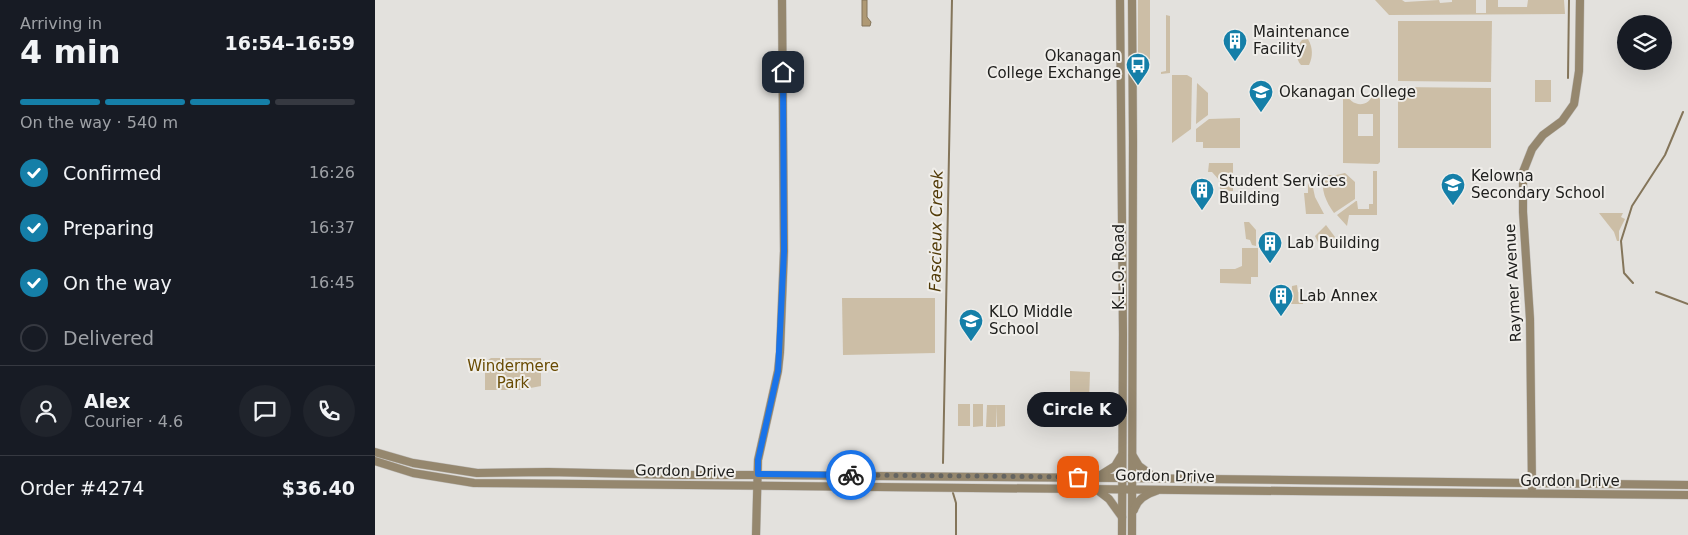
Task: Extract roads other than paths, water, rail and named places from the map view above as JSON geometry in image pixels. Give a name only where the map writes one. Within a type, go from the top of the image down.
[{"type":"main road","points":[[756,535],[758,460],[778,371],[784,251],[782,0]]},
{"type":"main road","name":"K.L.O. Road","points":[[1121,0],[1122,535]]},
{"type":"main road","name":"K.L.O. Road","points":[[1132,0],[1132,535]]},
{"type":"main road","name":"Raymer Avenue","points":[[1533,494],[1530,319],[1523,212],[1523,172],[1531,149],[1543,134],[1562,121],[1574,104],[1579,71],[1580,0]]},
{"type":"main road","name":"Gordon Drive","points":[[375,452],[413,463],[477,473],[548,472],[682,476],[758,474],[1157,478],[1688,486]]},
{"type":"main road","points":[[1096,478],[1115,466],[1122,452]]},
{"type":"main road","points":[[1133,454],[1139,466],[1148,474],[1157,478]]},
{"type":"main road","name":"Gordon Drive","points":[[375,461],[413,473],[474,482],[1688,495]]},
{"type":"main road","points":[[1096,489],[1109,499],[1122,518]]},
{"type":"main road","points":[[1132,517],[1139,501],[1150,493],[1161,490]]},
{"type":"waterway","name":"Fascieux Creek","points":[[943,463],[952,0]]},
{"type":"waterway","points":[[1568,78],[1569,0]]},
{"type":"waterway","points":[[1633,283],[1624,273],[1621,241],[1632,206],[1665,155],[1683,112]]},
{"type":"waterway","points":[[1656,292],[1688,304]]},
{"type":"waterway","name":"Fascieux Creek","points":[[953,493],[956,503],[956,535]]},
{"type":"place","name":"Maintenance Facility","points":[[1235,62]]},
{"type":"place","name":"Okanagan College Exchange","points":[[1138,86]]},
{"type":"place","name":"Okanagan College","points":[[1261,113]]},
{"type":"place","name":"Kelowna Secondary School","points":[[1453,206]]},
{"type":"place","name":"Student Services Building","points":[[1202,211]]},
{"type":"place","name":"Lab Building","points":[[1270,264]]},
{"type":"place","name":"Lab Annex","points":[[1281,317]]},
{"type":"place","name":"KLO Middle School","points":[[971,342]]},
{"type":"place","name":"Circle K","points":[[1078,477]]},
{"type":"park label","name":"Windermere Park","points":[[513,374]]}]
